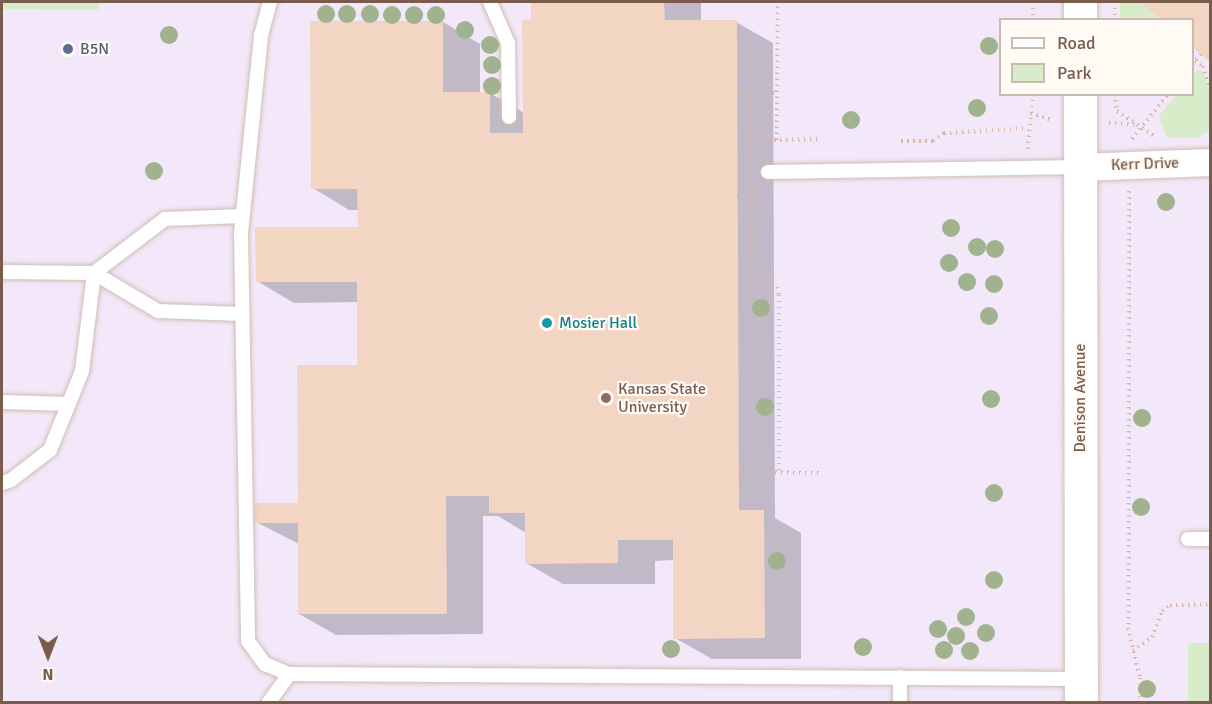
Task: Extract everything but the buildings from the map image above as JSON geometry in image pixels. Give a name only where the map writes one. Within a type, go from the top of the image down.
[{"type":"street","points":[[1080,2],[1080,18]]},
{"type":"street","name":"Denison Avenue","points":[[1080,96],[1081,691]]},
{"type":"street","name":"Kerr Drive","points":[[1079,167],[1210,162]]},
{"type":"lane","points":[[270,2],[261,36],[242,216],[248,641],[265,664],[289,674],[900,677],[1081,691]]},
{"type":"lane","points":[[490,2],[508,43],[509,117]]},
{"type":"lane","points":[[768,171],[1028,171],[1079,167]]},
{"type":"lane","points":[[2,483],[11,480],[50,450],[82,371],[94,273],[165,219],[242,216]]},
{"type":"lane","points":[[2,272],[94,273],[158,311],[242,314]]},
{"type":"lane","points":[[2,402],[69,404]]},
{"type":"lane","points":[[1188,539],[1210,539]]},
{"type":"lane","points":[[269,702],[289,674]]},
{"type":"lane","points":[[900,677],[900,702]]},
{"type":"path","points":[[777,140],[778,2]]},
{"type":"path","points":[[1033,2],[1033,18]]},
{"type":"path","points":[[1115,2],[1115,18]]},
{"type":"path","points":[[1201,54],[1194,62],[1203,66],[1210,88]]},
{"type":"path","points":[[737,92],[777,93]]},
{"type":"path","points":[[750,92],[751,272],[777,287],[779,295],[779,472]]},
{"type":"path","points":[[1028,171],[1028,128],[1033,96]]},
{"type":"path","points":[[1115,96],[1117,111],[1142,125]]},
{"type":"path","points":[[1129,148],[1142,125],[1166,96]]},
{"type":"path","points":[[1031,113],[1061,123]]},
{"type":"path","points":[[1108,123],[1142,125]]},
{"type":"path","points":[[901,141],[933,141],[944,133],[1028,128]]},
{"type":"path","points":[[750,140],[821,139]]},
{"type":"path","points":[[1129,178],[1128,628],[1140,702]]},
{"type":"path","points":[[737,196],[768,195]]},
{"type":"path","points":[[739,472],[819,473]]},
{"type":"path","points":[[1133,651],[1152,637],[1162,611],[1170,606],[1210,604]]},
{"type":"shaded area","name":"Kansas State University","points":[[2,2],[1210,2],[1210,702],[2,702]]},
{"type":"green space","points":[[2,2],[98,2],[99,5],[98,10],[2,9]]},
{"type":"green space","points":[[1120,2],[1140,2],[1161,18],[1120,18]]},
{"type":"green space","points":[[1197,71],[1204,71],[1210,95],[1210,130],[1197,138],[1167,138],[1159,116],[1175,96],[1194,96],[1194,74]]},
{"type":"green space","points":[[1188,643],[1210,643],[1210,702],[1188,702]]},
{"type":"place","name":"B5N","points":[[68,49]]},
{"type":"place","name":"Mosier Hall","points":[[547,323]]},
{"type":"place","name":"Kansas State University","points":[[606,398]]}]
